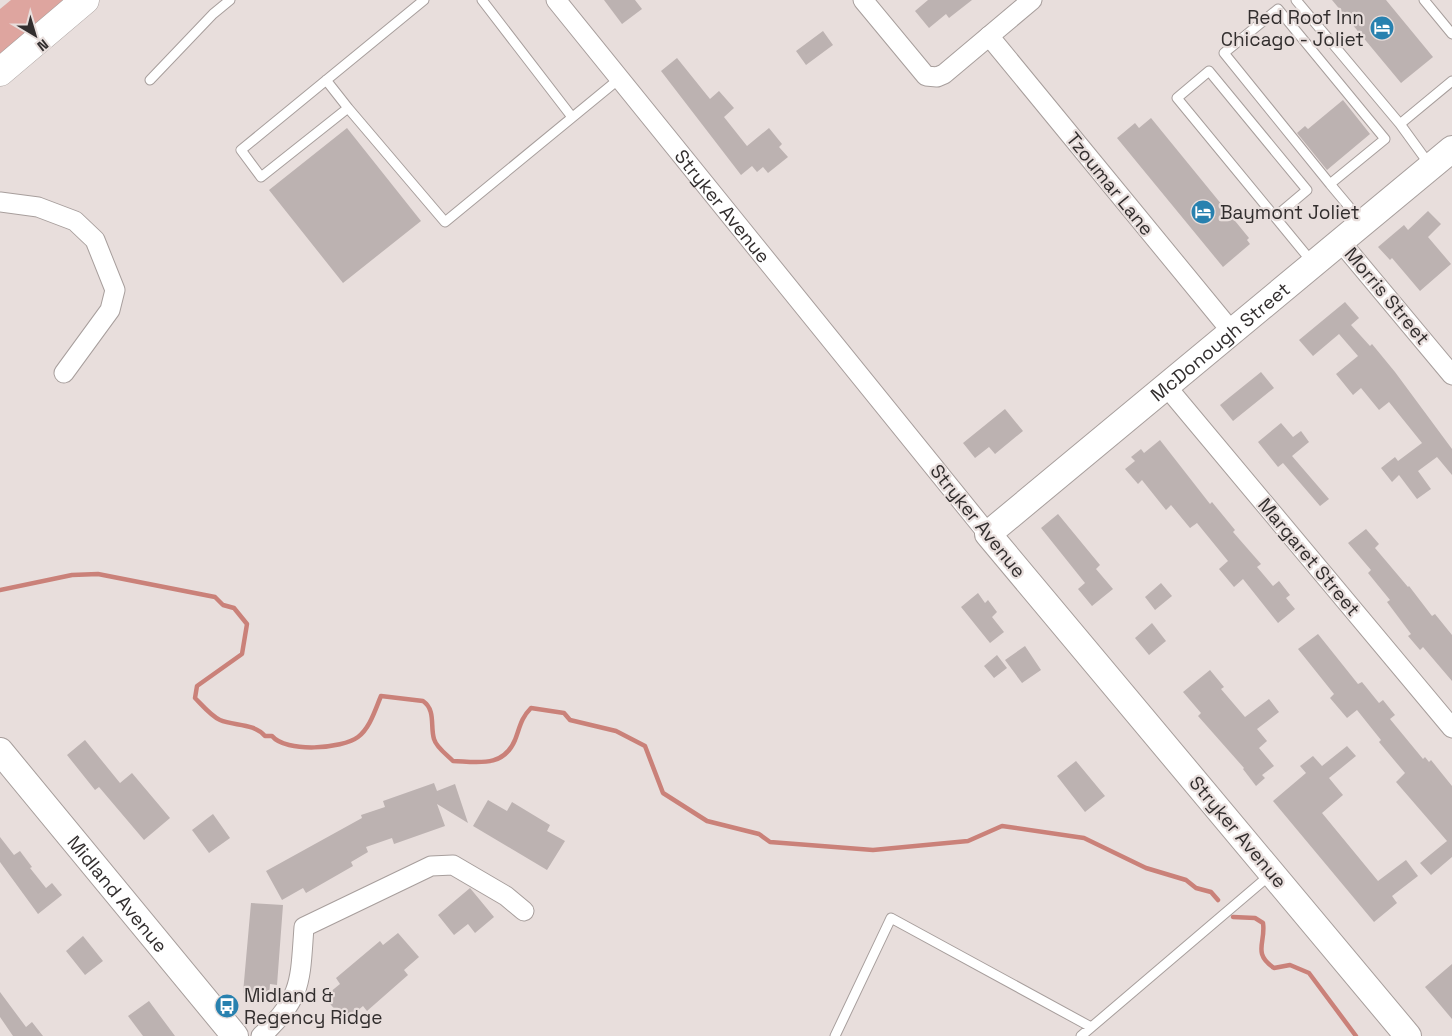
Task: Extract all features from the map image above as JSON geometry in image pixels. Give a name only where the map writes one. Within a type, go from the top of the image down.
[{"type":"highway","points":[[0,72],[85,0]]},
{"type":"street","name":"Stryker Avenue","points":[[556,0],[988,534],[1408,1036]]},
{"type":"street","points":[[863,0],[926,76],[937,77],[944,74],[1032,0]]},
{"type":"street","name":"Tzoumar Lane","points":[[989,36],[1232,332]]},
{"type":"street","name":"McDonough Street","points":[[988,534],[1452,149]]},
{"type":"street","points":[[0,202],[38,207],[75,221],[95,240],[115,290],[110,310],[64,373]]},
{"type":"street","name":"Morris Street","points":[[1340,241],[1452,375]]},
{"type":"street","name":"Margaret Street","points":[[1166,386],[1452,728]]},
{"type":"street","name":"Midland Avenue","points":[[0,751],[235,1036]]},
{"type":"street","points":[[261,1036],[276,1022],[296,994],[300,979],[304,927],[359,900],[431,866],[453,865],[506,896],[524,911]]},
{"type":"lane","points":[[150,80],[213,14],[230,0]]},
{"type":"lane","points":[[348,108],[261,177],[241,150],[424,0]]},
{"type":"lane","points":[[482,0],[572,118]]},
{"type":"lane","points":[[1296,0],[1400,124],[1430,167]]},
{"type":"lane","points":[[1424,0],[1452,34]]},
{"type":"lane","points":[[1330,184],[1384,139],[1278,9],[1224,53],[1330,184],[1362,223]]},
{"type":"lane","points":[[1275,217],[1307,190],[1209,71],[1177,98],[1275,217],[1314,264]]},
{"type":"lane","points":[[326,80],[445,222],[620,79]]},
{"type":"lane","points":[[1400,124],[1452,82]]},
{"type":"lane","points":[[1081,1036],[1272,873]]},
{"type":"lane","points":[[835,1036],[891,918],[1091,1027]]},
{"type":"shaded area","points":[[11,0],[67,0],[0,57],[0,9]]},
{"type":"building","points":[[604,0],[635,0],[642,9],[622,24]]},
{"type":"building","points":[[928,0],[972,0],[949,18],[946,14],[929,28],[915,11]]},
{"type":"building","name":"Red Roof Inn Chicago - Joliet","points":[[1332,0],[1386,0],[1433,57],[1401,83]]},
{"type":"building","points":[[823,31],[833,45],[806,65],[796,51]]},
{"type":"building","points":[[677,58],[710,99],[719,91],[734,108],[724,117],[747,146],[769,128],[782,144],[779,147],[788,157],[768,173],[763,167],[757,172],[752,166],[741,175],[661,71]]},
{"type":"building","points":[[1343,100],[1370,134],[1327,170],[1297,133],[1305,126],[1308,129]]},
{"type":"building","name":"Baymont Joliet","points":[[1151,118],[1249,238],[1247,240],[1250,244],[1223,267],[1117,138],[1135,123],[1139,128]]},
{"type":"building","points":[[347,128],[421,221],[343,283],[269,190]]},
{"type":"building","points":[[1428,211],[1441,224],[1428,237],[1451,264],[1420,291],[1392,258],[1390,260],[1378,247],[1404,225],[1408,230]]},
{"type":"building","points":[[1345,302],[1359,318],[1351,325],[1370,346],[1372,344],[1395,372],[1452,449],[1452,475],[1437,457],[1418,471],[1431,489],[1417,499],[1399,475],[1392,482],[1381,468],[1395,457],[1398,461],[1422,443],[1389,402],[1379,410],[1361,388],[1353,395],[1336,374],[1358,356],[1339,334],[1313,356],[1299,340]]},
{"type":"building","points":[[1261,372],[1274,388],[1233,421],[1220,405]]},
{"type":"building","points":[[1005,409],[1023,431],[995,454],[989,447],[975,458],[963,443]]},
{"type":"building","points":[[1281,423],[1293,437],[1301,431],[1309,442],[1292,456],[1329,499],[1320,506],[1283,463],[1278,467],[1258,442]]},
{"type":"building","points":[[1160,440],[1210,504],[1212,502],[1235,530],[1233,532],[1261,564],[1257,567],[1273,586],[1279,581],[1290,595],[1286,598],[1295,609],[1278,623],[1243,579],[1234,587],[1219,569],[1228,561],[1197,523],[1190,528],[1171,505],[1166,510],[1142,480],[1138,484],[1125,469],[1135,461],[1131,457],[1141,449],[1144,453]]},
{"type":"building","points":[[1058,514],[1100,565],[1096,569],[1113,589],[1092,606],[1078,589],[1085,583],[1041,528]]},
{"type":"building","points":[[1366,529],[1379,544],[1375,548],[1409,586],[1432,616],[1435,614],[1452,635],[1452,681],[1423,647],[1420,650],[1408,636],[1411,634],[1387,602],[1390,600],[1368,573],[1371,570],[1348,543]]},
{"type":"building","points":[[1161,583],[1172,596],[1155,610],[1145,597]]},
{"type":"building","points":[[978,593],[985,603],[988,600],[997,612],[992,617],[1004,632],[990,643],[961,607]]},
{"type":"building","points":[[1152,623],[1166,641],[1149,655],[1135,638]]},
{"type":"building","points":[[1318,634],[1358,684],[1362,682],[1379,703],[1383,700],[1395,715],[1390,719],[1423,759],[1425,757],[1429,762],[1431,760],[1452,786],[1452,857],[1431,875],[1420,863],[1447,841],[1396,782],[1405,773],[1379,742],[1381,740],[1357,710],[1347,718],[1330,698],[1334,694],[1298,649]]},
{"type":"building","points":[[1025,646],[1041,670],[1022,683],[1005,660]]},
{"type":"building","points":[[997,655],[1007,668],[994,678],[984,666]]},
{"type":"building","points":[[1210,670],[1224,687],[1221,689],[1245,717],[1269,699],[1279,712],[1257,729],[1267,741],[1259,748],[1274,766],[1262,775],[1265,778],[1256,786],[1244,768],[1198,716],[1201,713],[1183,692]]},
{"type":"building","points":[[85,740],[120,783],[132,773],[170,818],[144,840],[99,787],[95,790],[67,755]]},
{"type":"building","points":[[1347,746],[1356,756],[1329,778],[1343,795],[1322,813],[1378,881],[1406,860],[1418,876],[1392,896],[1397,903],[1374,922],[1273,801],[1306,773],[1300,766],[1313,756],[1322,766]]},
{"type":"building","points":[[1076,761],[1105,796],[1085,812],[1057,776]]},
{"type":"building","points":[[434,783],[437,791],[455,784],[468,823],[437,804],[445,826],[394,844],[392,838],[366,847],[368,852],[351,862],[353,866],[306,893],[303,888],[282,900],[266,871],[362,818],[361,815],[385,807],[383,801]]},
{"type":"building","points":[[488,800],[507,811],[512,802],[550,825],[547,831],[565,841],[547,870],[473,826]]},
{"type":"building","points":[[213,814],[230,838],[209,853],[192,830]]},
{"type":"building","points":[[0,837],[14,855],[20,851],[32,867],[30,868],[46,888],[52,883],[62,895],[38,914],[0,862]]},
{"type":"building","points":[[470,888],[494,917],[475,933],[468,924],[454,935],[438,915]]},
{"type":"building","points":[[251,903],[283,905],[277,985],[270,984],[269,995],[243,993]]},
{"type":"building","points":[[398,933],[419,957],[404,970],[408,975],[367,1011],[363,1006],[345,1021],[324,997],[340,984],[336,978],[380,941],[383,945]]},
{"type":"building","points":[[83,936],[103,961],[85,975],[66,951]]},
{"type":"building","points":[[1452,964],[1452,1019],[1425,987]]},
{"type":"building","points":[[0,992],[26,1027],[32,1022],[43,1036],[13,1036],[0,1017]]},
{"type":"building","points":[[149,1001],[175,1036],[143,1036],[128,1016]]},
{"type":"waterway","points":[[0,590],[72,575],[98,574],[215,597],[223,605],[234,608],[247,624],[242,654],[197,686],[195,698],[220,720],[250,727],[265,736],[272,736],[289,745],[301,747],[327,746],[340,744],[358,737],[369,724],[381,696],[423,701],[430,709],[435,742],[453,761],[489,761],[497,759],[510,749],[523,719],[531,708],[564,713],[570,720],[616,731],[645,746],[663,793],[707,821],[759,834],[770,842],[873,850],[968,841],[1002,826],[1084,838],[1146,868],[1186,880],[1196,888],[1211,892],[1218,900]]},
{"type":"waterway","points":[[1233,917],[1255,918],[1263,923],[1261,947],[1263,957],[1267,963],[1274,968],[1290,965],[1309,973],[1356,1036]]},
{"type":"place","name":"Red Roof Inn Chicago - Joliet","points":[[1382,28]]},
{"type":"place","name":"Baymont Joliet","points":[[1203,212]]},
{"type":"place","name":"Midland & Regency Ridge","points":[[227,1006]]}]
